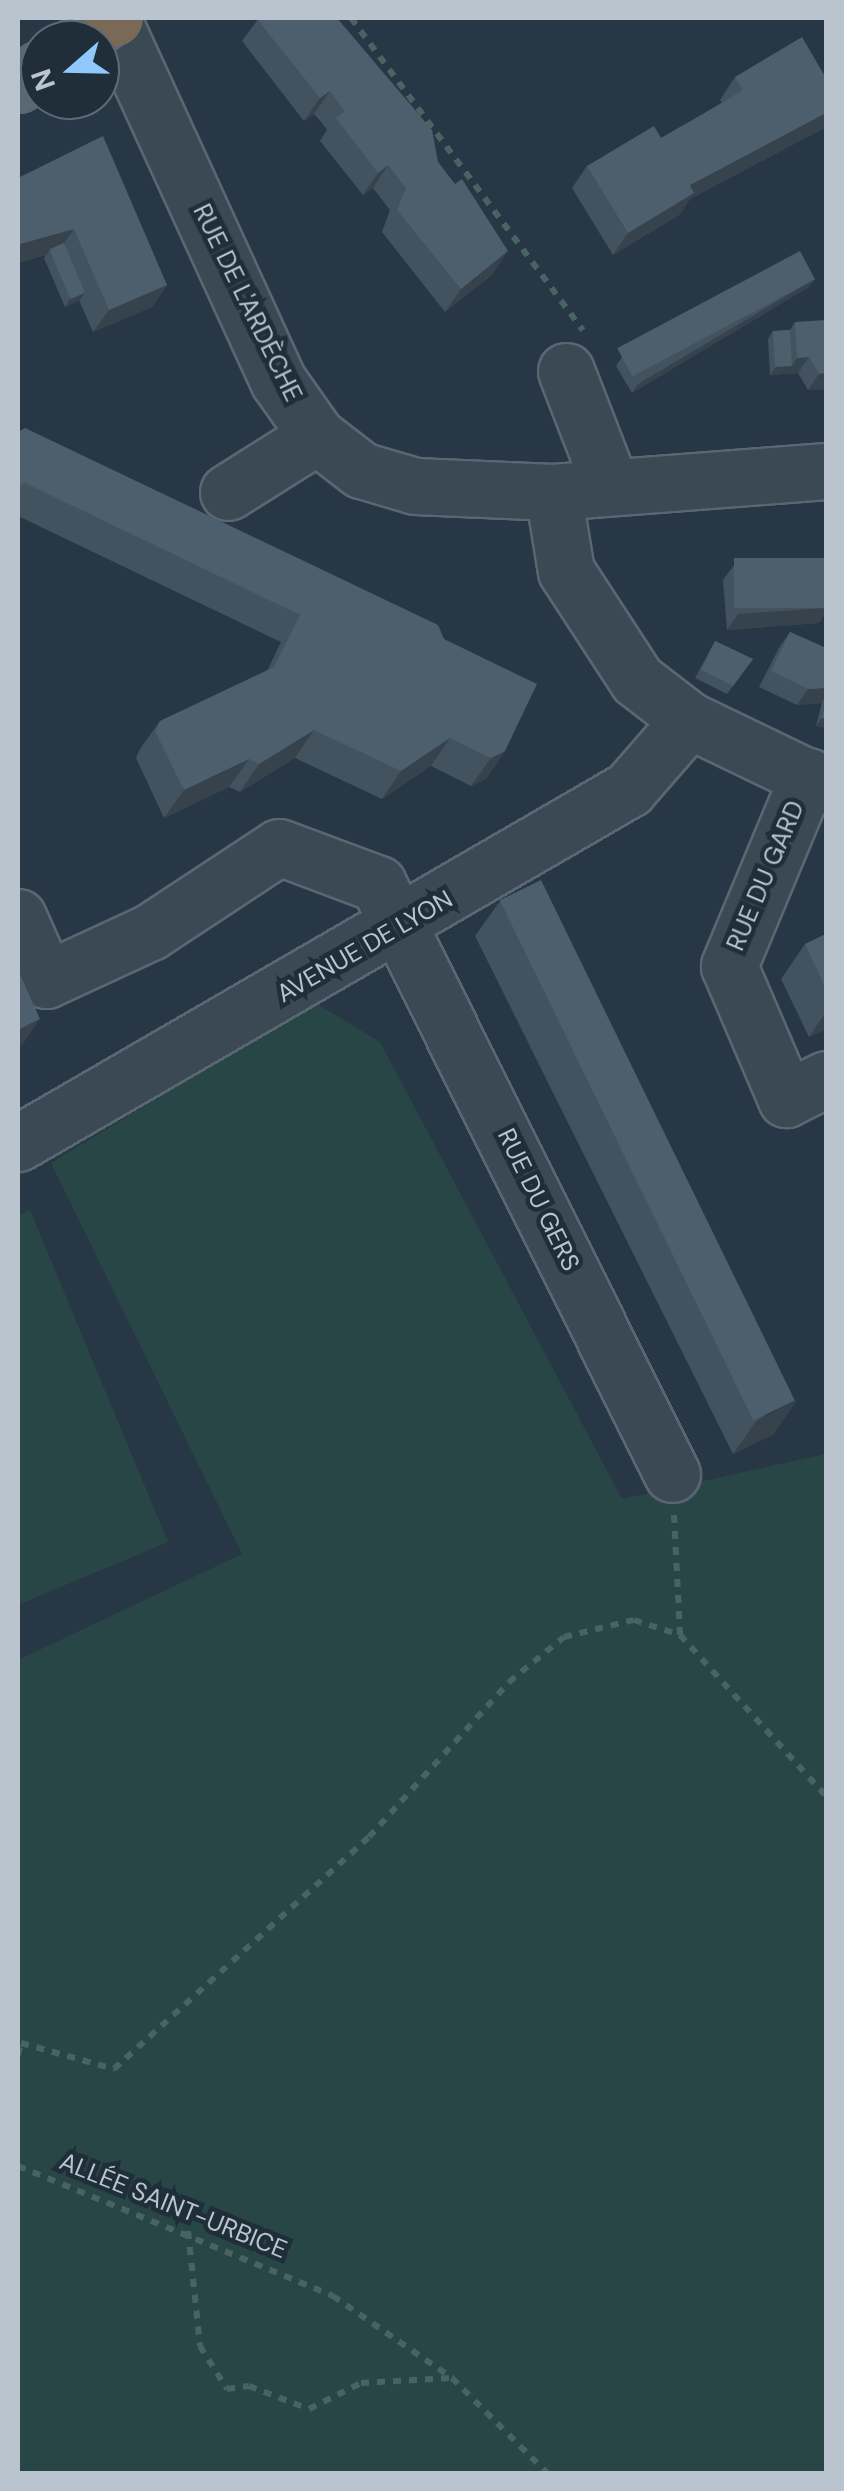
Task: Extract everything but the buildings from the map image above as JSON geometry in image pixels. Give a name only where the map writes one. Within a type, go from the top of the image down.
[{"type":"street","name":"RUE DE L'ARDÈCHE","points":[[113,18],[279,382],[317,436],[361,470],[415,486],[553,492],[826,471]]},
{"type":"street","points":[[577,354],[611,487]]},
{"type":"street","points":[[228,492],[317,436]]},
{"type":"street","points":[[553,492],[566,570],[588,614],[637,680],[689,720],[817,781]]},
{"type":"street","name":"AVENUE DE LYON","points":[[18,1143],[403,926],[629,789],[689,720]]},
{"type":"street","name":"RUE DU GARD","points":[[817,781],[729,966],[786,1099],[826,1079]]},
{"type":"street","name":"RUE DU GERS","points":[[18,917],[46,980],[150,932],[278,847],[378,884],[403,926],[672,1474]]},
{"type":"path","points":[[351,18],[577,354]]},
{"type":"path","points":[[672,1474],[680,1635]]},
{"type":"path","points":[[18,2055],[21,2043],[114,2069],[370,1837],[509,1682],[564,1637],[634,1620],[680,1635],[826,1796]]},
{"type":"path","name":"ALLÉE SAINT-URBICE","points":[[19,2165],[188,2231],[333,2296],[452,2378],[548,2474]]},
{"type":"path","points":[[188,2231],[200,2346],[227,2389],[249,2386],[310,2409],[361,2384],[452,2378]]},
{"type":"green space","points":[[314,1002],[380,1042],[622,1499],[826,1454],[826,2473],[18,2473],[18,1660],[242,1554],[51,1163]]},
{"type":"green space","points":[[30,1210],[168,1542],[18,1605],[18,1215]]}]
